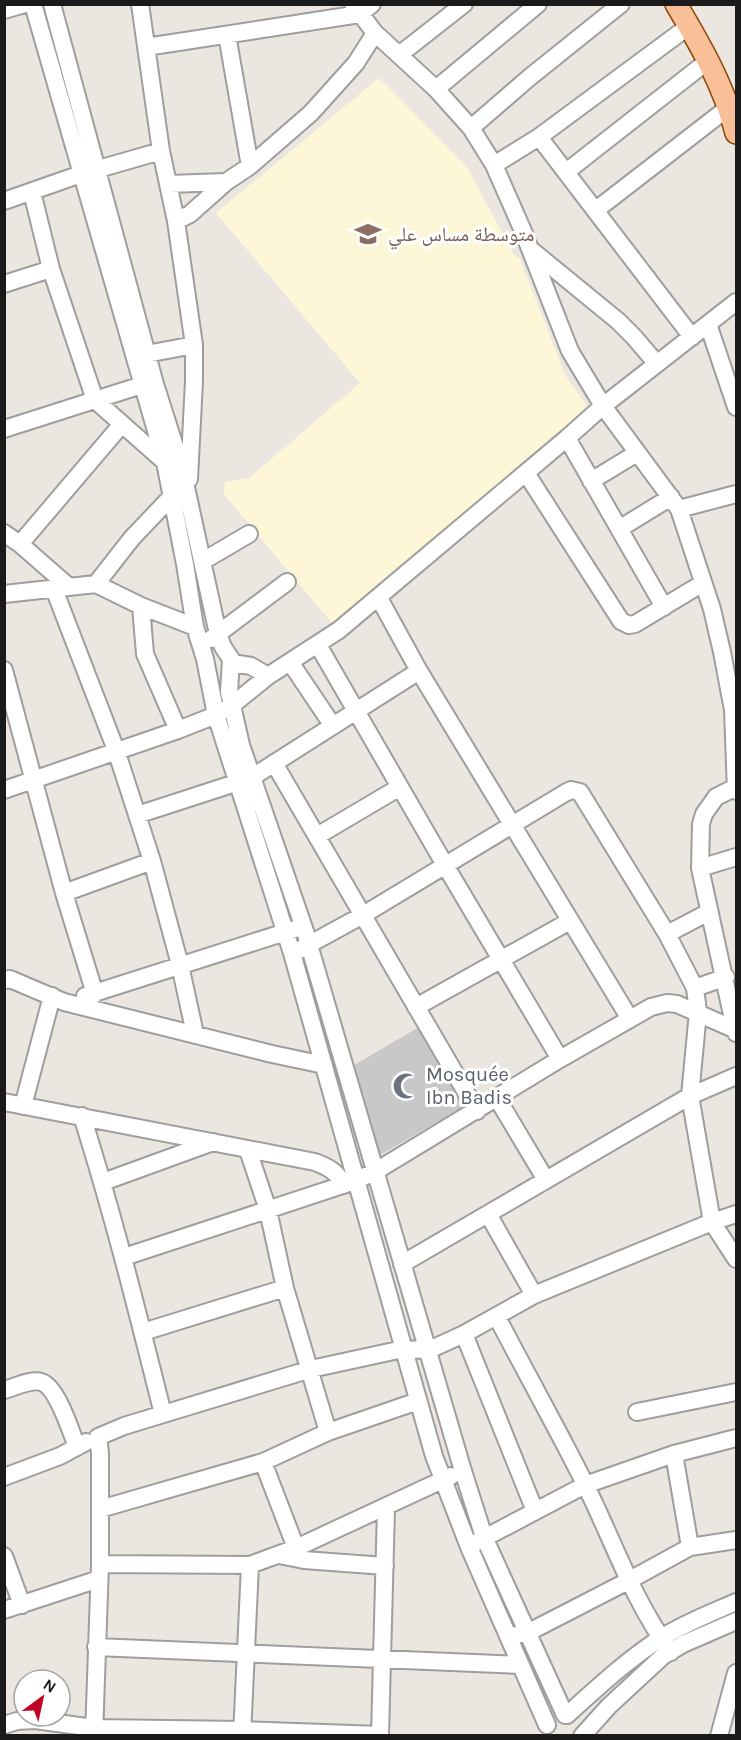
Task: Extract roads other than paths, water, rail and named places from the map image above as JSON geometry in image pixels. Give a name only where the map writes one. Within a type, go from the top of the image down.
[{"type":"main road","points":[[676,4],[709,60],[729,107],[736,133]]},
{"type":"street","points":[[4,10],[25,4]]},
{"type":"street","points":[[33,4],[63,104],[89,172],[149,385],[165,462],[203,561],[221,644],[231,659],[228,684],[244,780],[324,1065],[349,1183],[442,1479],[469,1547],[510,1637],[546,1730]]},
{"type":"street","points":[[52,4],[79,99],[89,172]]},
{"type":"street","points":[[96,584],[132,538],[180,497],[194,381],[194,345],[176,221],[161,151],[140,4]]},
{"type":"street","points":[[399,55],[464,4]]},
{"type":"street","points":[[436,89],[538,4]]},
{"type":"street","points":[[471,128],[621,4]]},
{"type":"street","points":[[146,47],[362,8],[375,33],[436,89],[471,128],[494,165],[570,351],[603,406],[675,503],[704,583],[735,710],[736,789],[716,797],[704,814],[701,824],[700,868],[726,977],[736,1031]]},
{"type":"street","points":[[494,165],[539,137],[689,26]]},
{"type":"street","points":[[176,221],[190,214],[226,182],[250,166],[325,99],[356,63],[375,33]]},
{"type":"street","points":[[227,34],[250,166]]},
{"type":"street","points":[[566,172],[709,60]]},
{"type":"street","points":[[63,104],[79,99]]},
{"type":"street","points":[[596,210],[729,107]]},
{"type":"street","points":[[539,137],[692,337]]},
{"type":"street","points":[[4,201],[89,172],[161,151]]},
{"type":"street","points":[[168,184],[226,182]]},
{"type":"street","points":[[32,192],[51,269],[95,400],[165,462]]},
{"type":"street","points":[[530,249],[618,321],[657,364]]},
{"type":"street","points":[[4,284],[51,269]]},
{"type":"street","points":[[4,790],[178,730],[216,715],[231,706],[268,676],[318,645],[379,598],[603,406],[736,302]]},
{"type":"street","points":[[708,324],[736,407]]},
{"type":"street","points":[[141,356],[194,345]]},
{"type":"street","points":[[6,429],[149,385]]},
{"type":"street","points":[[149,385],[171,429],[195,627],[216,715],[304,926],[484,1538],[566,1715],[578,1725],[580,1736]]},
{"type":"street","points":[[20,544],[123,424]]},
{"type":"street","points":[[567,438],[664,607]]},
{"type":"street","points":[[591,481],[637,453]]},
{"type":"street","points":[[526,473],[621,621],[632,625],[704,583]]},
{"type":"street","points":[[620,529],[675,503],[736,494]]},
{"type":"street","points":[[4,533],[20,544],[61,588],[67,619],[116,750],[152,861],[180,965],[195,1034]]},
{"type":"street","points":[[203,561],[249,534]]},
{"type":"street","points":[[201,647],[287,582]]},
{"type":"street","points":[[4,594],[96,584],[141,606],[195,627]]},
{"type":"street","points":[[379,598],[419,671],[630,1019]]},
{"type":"street","points":[[141,606],[145,654],[178,730]]},
{"type":"street","points":[[318,645],[560,1059]]},
{"type":"street","points":[[290,662],[333,726]]},
{"type":"street","points":[[232,663],[251,666],[268,676]]},
{"type":"street","points":[[4,670],[64,893],[95,994]]},
{"type":"street","points":[[137,815],[244,780],[419,671]]},
{"type":"street","points":[[274,763],[477,1111]]},
{"type":"street","points":[[316,836],[400,787]]},
{"type":"street","points":[[292,952],[363,915],[511,824],[572,790],[580,792],[666,934],[695,988],[698,1012],[690,1095],[712,1222],[736,1259]]},
{"type":"street","points":[[700,868],[736,857]]},
{"type":"street","points":[[64,893],[152,861]]},
{"type":"street","points":[[666,934],[709,912]]},
{"type":"street","points":[[416,1006],[570,921]]},
{"type":"street","points":[[58,999],[95,994],[304,926]]},
{"type":"street","points":[[6,974],[58,999],[272,1054],[324,1065]]},
{"type":"street","points":[[695,988],[726,977]]},
{"type":"street","points":[[23,1106],[58,999]]},
{"type":"street","points":[[124,1257],[349,1183],[376,1171],[560,1059],[651,1007],[667,1003],[677,1004],[736,1031]]},
{"type":"street","points":[[402,1264],[690,1095],[736,1076]]},
{"type":"street","points":[[497,1098],[546,1180]]},
{"type":"street","points":[[4,1102],[214,1142],[325,1166],[349,1183]]},
{"type":"street","points":[[82,1116],[124,1257],[164,1414]]},
{"type":"street","points":[[103,1182],[214,1142]]},
{"type":"street","points":[[248,1150],[268,1210],[285,1288],[328,1432]]},
{"type":"street","points":[[488,1214],[534,1294]]},
{"type":"street","points":[[4,1477],[112,1430],[311,1369],[403,1349],[429,1350],[497,1317],[534,1294],[736,1214]]},
{"type":"street","points":[[143,1332],[285,1288]]},
{"type":"street","points":[[497,1317],[585,1485],[628,1581],[666,1645]]},
{"type":"street","points":[[464,1334],[535,1511]]},
{"type":"street","points":[[4,1390],[36,1381],[45,1383],[54,1393],[77,1447]]},
{"type":"street","points":[[637,1412],[736,1392]]},
{"type":"street","points":[[100,1509],[263,1462],[328,1432],[418,1401]]},
{"type":"street","points":[[94,1732],[100,1509],[98,1437]]},
{"type":"street","points":[[469,1547],[585,1485],[674,1454],[736,1438]]},
{"type":"street","points":[[674,1454],[690,1547]]},
{"type":"street","points":[[263,1462],[296,1548]]},
{"type":"street","points":[[4,1610],[22,1605],[99,1572],[250,1565],[296,1548],[463,1471]]},
{"type":"street","points":[[4,1725],[17,1721],[34,1720],[94,1732],[380,1735],[386,1508]]},
{"type":"street","points":[[510,1637],[527,1633],[690,1547],[736,1540]]},
{"type":"street","points":[[278,1554],[304,1560],[385,1566]]},
{"type":"street","points":[[4,1556],[22,1605]]},
{"type":"street","points":[[243,1733],[250,1565]]},
{"type":"street","points":[[580,1736],[666,1645],[698,1617],[736,1602]]},
{"type":"street","points":[[546,1730],[554,1717],[566,1715],[620,1669],[666,1645],[683,1644],[736,1621]]},
{"type":"street","points":[[96,1647],[521,1665]]},
{"type":"street","points":[[719,1736],[736,1673]]},
{"type":"place","name":"متوسطة مساس علي","points":[[368,234]]},
{"type":"place","name":"Mosquée Ibn Badis","points":[[406,1086]]}]
